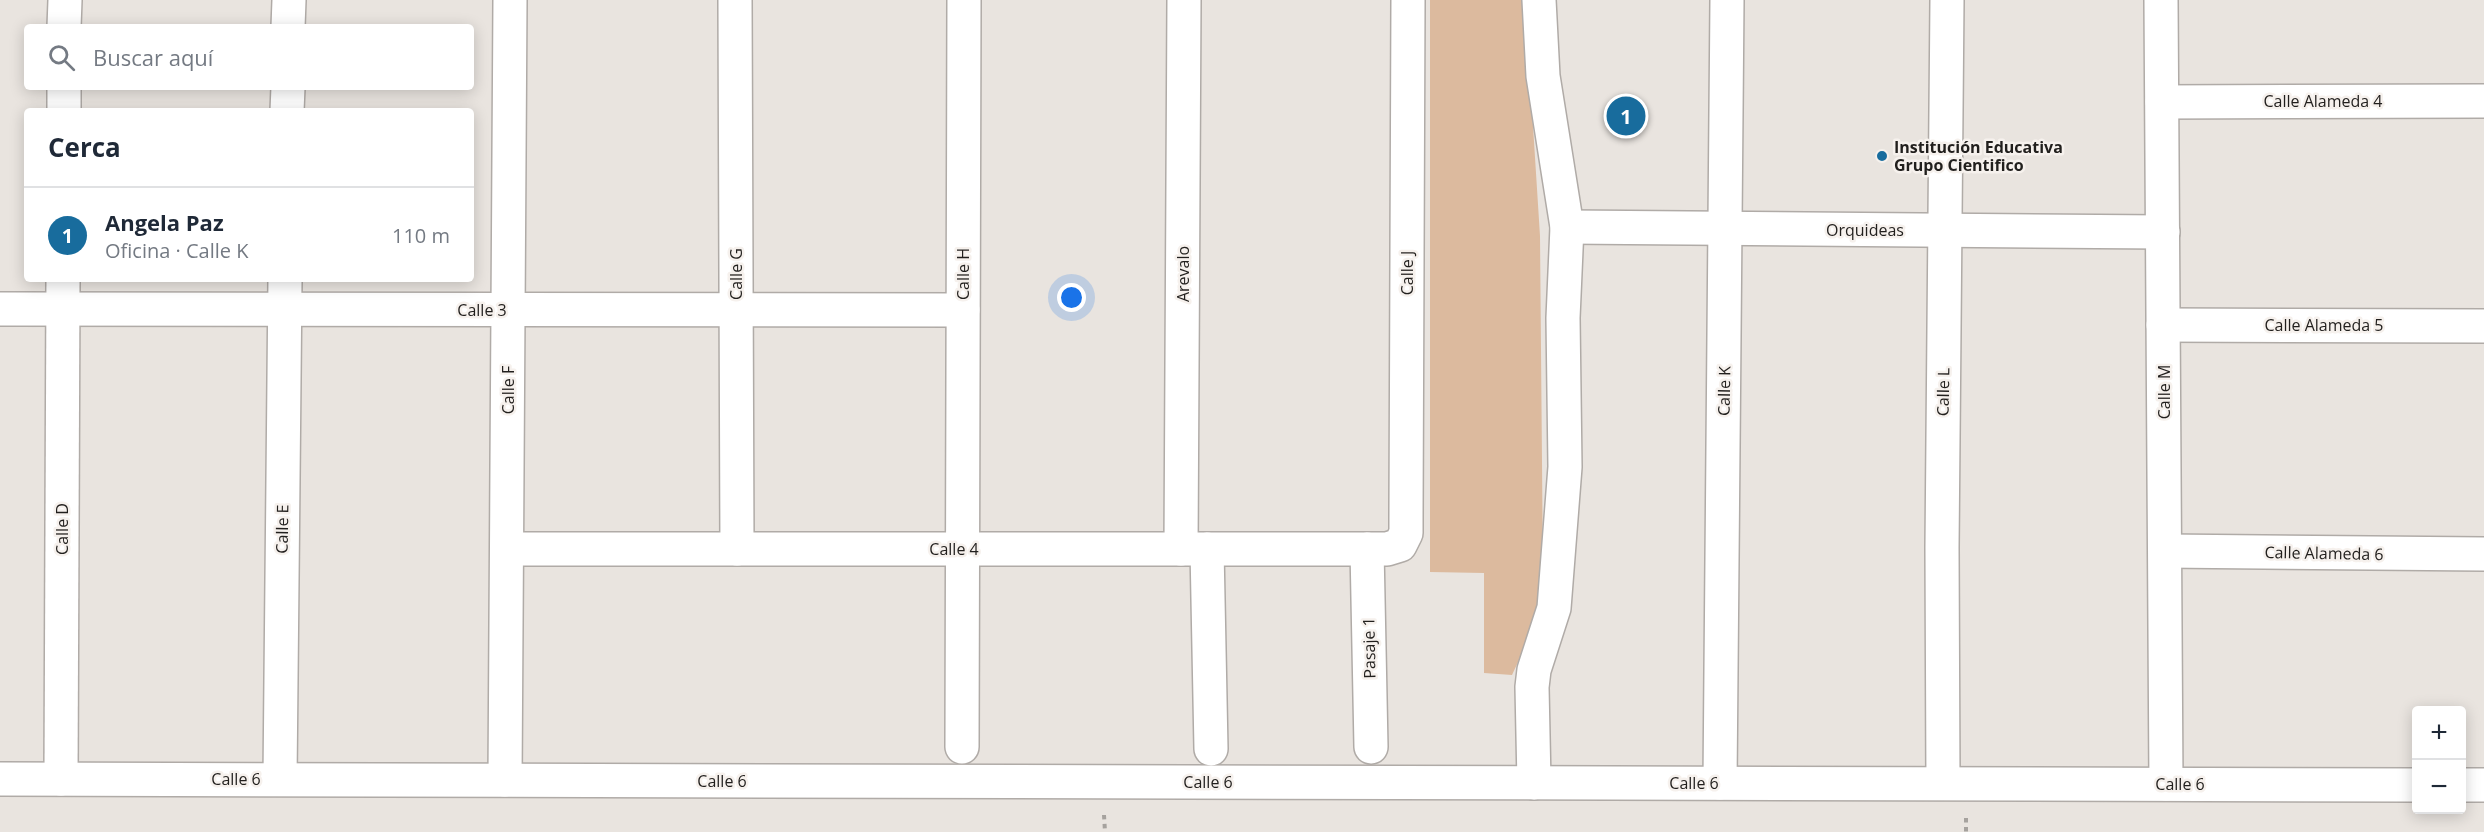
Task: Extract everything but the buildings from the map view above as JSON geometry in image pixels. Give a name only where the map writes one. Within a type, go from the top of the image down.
[{"type":"street","points":[[64,0],[64,24]]},
{"type":"street","points":[[288,24],[289,0]]},
{"type":"street","name":"Calle F","points":[[506,780],[510,0]]},
{"type":"street","name":"Calle G","points":[[735,0],[737,549]]},
{"type":"street","name":"Calle H","points":[[962,747],[964,0]]},
{"type":"street","name":"Arevalo","points":[[1185,0],[1194,549],[1210,749]]},
{"type":"street","name":"Calle J","points":[[1400,545],[1406,533],[1408,0]]},
{"type":"street","points":[[1534,783],[1532,687],[1534,670],[1554,608],[1564,467],[1563,318],[1567,227],[1544,76],[1539,0]]},
{"type":"street","name":"Calle K","points":[[1720,783],[1727,0]]},
{"type":"street","name":"Calle L","points":[[1943,783],[1941,548],[1947,0]]},
{"type":"street","name":"Calle M","points":[[2161,0],[2166,784]]},
{"type":"street","points":[[64,90],[64,108]]},
{"type":"street","points":[[287,108],[288,90]]},
{"type":"street","name":"Calle Alameda 4","points":[[2162,102],[2484,101]]},
{"type":"street","name":"Orquideas","points":[[1567,227],[2163,232]]},
{"type":"street","name":"Calle 3","points":[[0,309],[63,294],[285,294],[508,310],[963,310]]},
{"type":"street","name":"Calle D","points":[[61,779],[63,294]]},
{"type":"street","name":"Calle E","points":[[280,780],[285,294]]},
{"type":"street","name":"Calle Alameda 5","points":[[2163,325],[2484,326]]},
{"type":"street","name":"Calle 4","points":[[508,549],[1387,549],[1400,545]]},
{"type":"street","name":"Pasaje 1","points":[[1367,549],[1371,747]]},
{"type":"street","name":"Calle Alameda 6","points":[[2165,551],[2484,554]]},
{"type":"street","name":"Calle 6","points":[[0,779],[2412,784]]},
{"type":"street","points":[[2466,785],[2484,785]]},
{"type":"shaded area","points":[[1430,0],[1525,0],[1540,236],[1543,574],[1532,626],[1512,675],[1484,673],[1484,573],[1430,572]]},
{"type":"place","name":"Angela Paz","points":[[1626,116]]},
{"type":"place","name":"Institución Educativa Grupo Cientifico","points":[[1882,156]]}]
